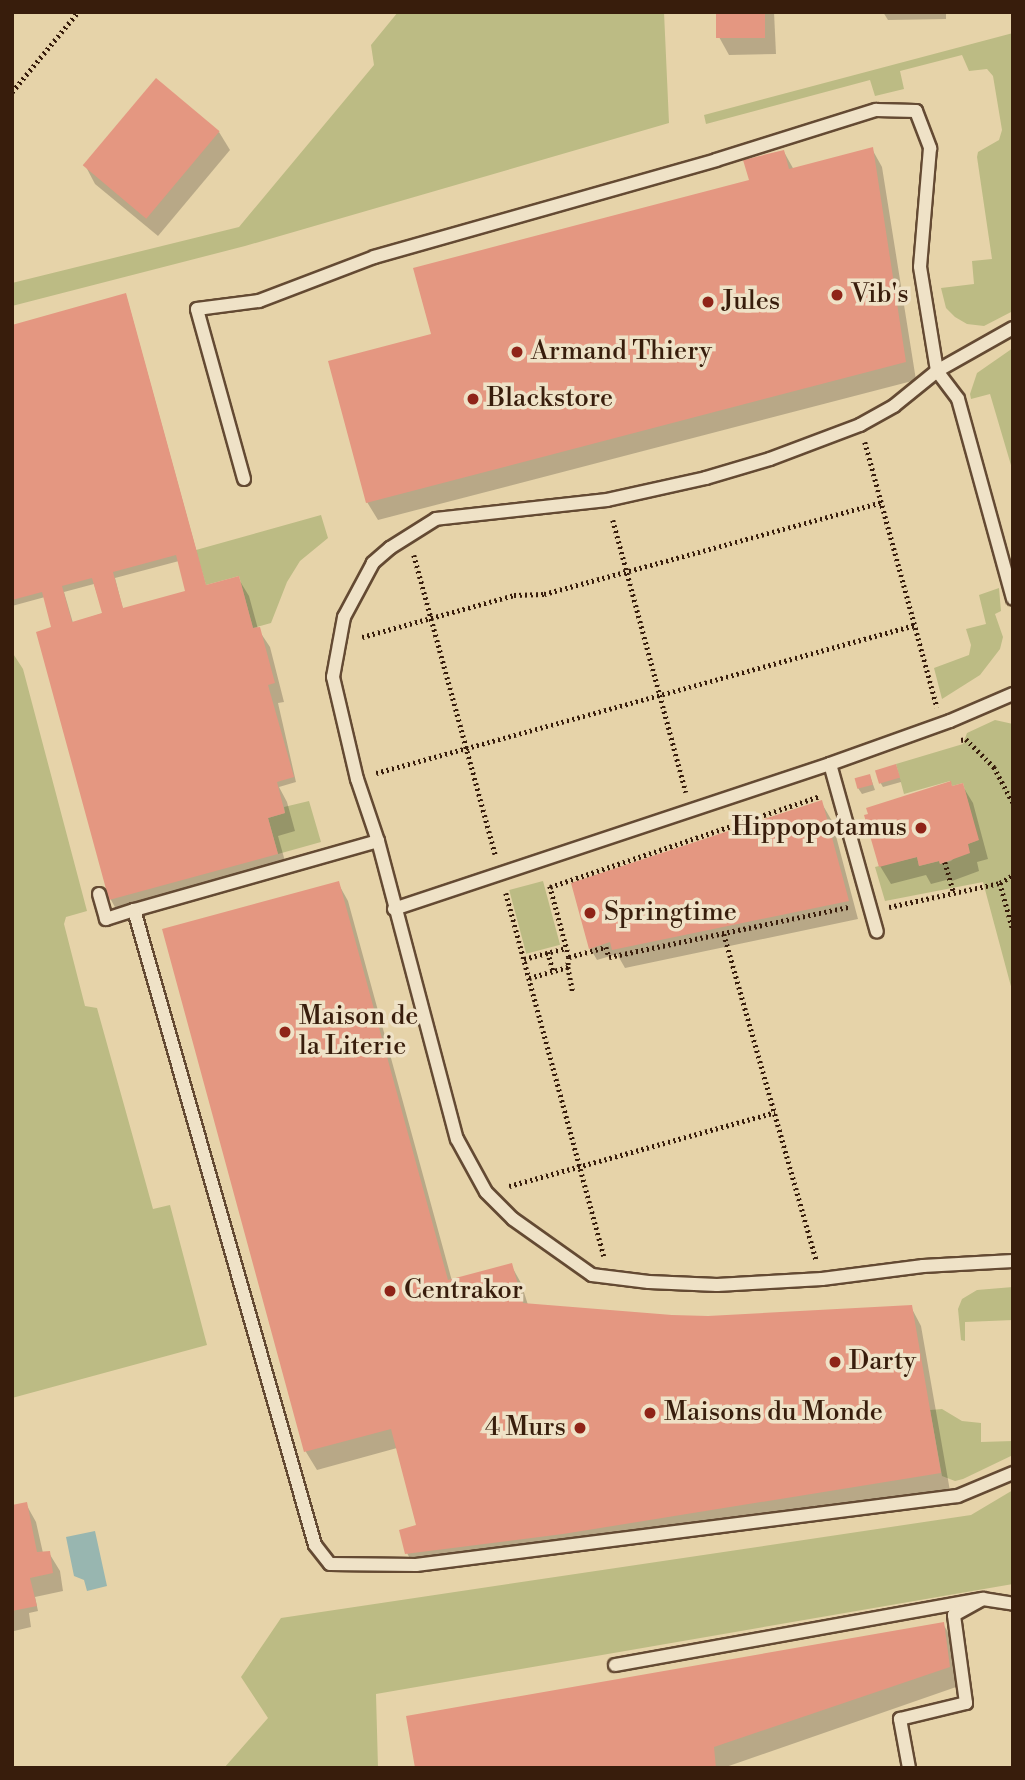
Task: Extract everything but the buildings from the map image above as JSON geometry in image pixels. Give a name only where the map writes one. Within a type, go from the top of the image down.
[{"type":"lane","points":[[244,479],[197,309],[259,301],[374,257],[716,160],[876,110],[916,111],[930,148],[920,267],[937,371],[958,399],[1013,599]]},
{"type":"lane","points":[[1013,328],[937,371],[894,406],[860,425],[718,475],[607,500],[436,519],[409,535],[373,563],[344,617],[336,645],[333,677],[357,779],[378,841],[457,1139],[486,1192],[513,1219],[592,1275],[610,1278],[717,1284],[822,1279],[923,1265],[1013,1261]]},
{"type":"lane","points":[[394,909],[543,862],[830,764],[950,722],[1013,694]]},
{"type":"lane","points":[[830,764],[877,932]]},
{"type":"lane","points":[[99,894],[106,919],[378,841]]},
{"type":"lane","points":[[134,910],[315,1545],[330,1564],[416,1565],[958,1496],[1013,1473]]},
{"type":"lane","points":[[615,1665],[983,1599],[1013,1604]]},
{"type":"lane","points":[[909,1768],[900,1720],[966,1703],[954,1615],[983,1599]]},
{"type":"path","points":[[12,92],[78,12]]},
{"type":"path","points":[[860,425],[937,706],[994,767],[1013,802]]},
{"type":"path","points":[[607,500],[687,794],[706,834]]},
{"type":"path","points":[[336,645],[514,595],[544,594],[626,569],[882,502]]},
{"type":"path","points":[[409,535],[610,1278]]},
{"type":"path","points":[[357,779],[915,625]]},
{"type":"path","points":[[953,743],[965,739]]},
{"type":"path","points":[[550,887],[824,795],[837,784]]},
{"type":"path","points":[[543,862],[551,900],[569,957],[573,993]]},
{"type":"path","points":[[945,862],[954,893]]},
{"type":"path","points":[[569,957],[606,947],[609,957],[854,906],[887,907],[1000,883],[1013,875]]},
{"type":"path","points":[[1000,883],[1013,930]]},
{"type":"path","points":[[724,933],[822,1279]]},
{"type":"path","points":[[524,959],[566,948]]},
{"type":"path","points":[[545,952],[553,971]]},
{"type":"path","points":[[529,978],[568,967]]},
{"type":"path","points":[[486,1192],[775,1112]]},
{"type":"shaded area","points":[[398,12],[664,12],[669,123],[245,246],[12,306],[12,283],[239,227],[374,65],[371,45]]},
{"type":"shaded area","points":[[1013,33],[1013,311],[984,326],[967,324],[955,317],[946,308],[941,288],[974,284],[972,261],[992,259],[977,157],[978,152],[999,140],[1002,130],[993,76],[987,69],[969,71],[962,55],[900,71],[904,89],[875,96],[870,80],[706,124],[704,115]]},
{"type":"shaded area","points":[[1013,348],[1013,472],[990,394],[971,399],[970,394],[977,373]]},
{"type":"shaded area","points":[[321,515],[328,538],[300,561],[287,582],[271,623],[253,628],[239,576],[206,585],[196,550]]},
{"type":"shaded area","points":[[999,588],[1001,611],[995,614],[1003,637],[1000,649],[980,675],[942,699],[934,668],[969,655],[971,645],[966,629],[986,624],[979,595]]},
{"type":"shaded area","points":[[12,652],[23,669],[87,911],[66,917],[64,924],[85,1006],[97,1008],[153,1209],[170,1205],[207,1345],[12,1398]]},
{"type":"shaded area","points":[[995,720],[1013,724],[1013,994],[983,882],[885,901],[875,867],[917,857],[919,866],[939,861],[940,864],[951,861],[968,844],[978,840],[963,783],[952,786],[950,781],[904,794],[896,764],[963,744],[967,733]]},
{"type":"shaded area","points":[[309,801],[321,842],[278,854],[268,818],[285,813],[284,807]]},
{"type":"shaded area","points":[[543,881],[560,945],[526,954],[509,890]]},
{"type":"shaded area","points":[[1013,1287],[1013,1320],[965,1322],[965,1341],[961,1340],[958,1309],[962,1299],[977,1290]]},
{"type":"shaded area","points":[[942,1409],[962,1421],[981,1423],[981,1442],[1013,1441],[1013,1455],[963,1479],[955,1481],[942,1476],[930,1410]]},
{"type":"shaded area","points":[[1013,1490],[1013,1584],[376,1694],[378,1768],[224,1768],[268,1718],[241,1677],[281,1618],[971,1515]]},
{"type":"water","points":[[95,1531],[107,1586],[87,1591],[84,1580],[74,1576],[66,1537]]},
{"type":"place","name":"Vib's","points":[[837,295]]},
{"type":"place","name":"Jules","points":[[708,302]]},
{"type":"place","name":"Armand Thiery","points":[[517,352]]},
{"type":"place","name":"Blackstore","points":[[473,399]]},
{"type":"place","name":"Hippopotamus","points":[[921,828]]},
{"type":"place","name":"Springtime","points":[[590,913]]},
{"type":"place","name":"Maison de la Literie","points":[[285,1032]]},
{"type":"place","name":"Centrakor","points":[[390,1291]]},
{"type":"place","name":"Darty","points":[[835,1362]]},
{"type":"place","name":"Maisons du Monde","points":[[650,1413]]},
{"type":"place","name":"4 Murs","points":[[580,1428]]}]
